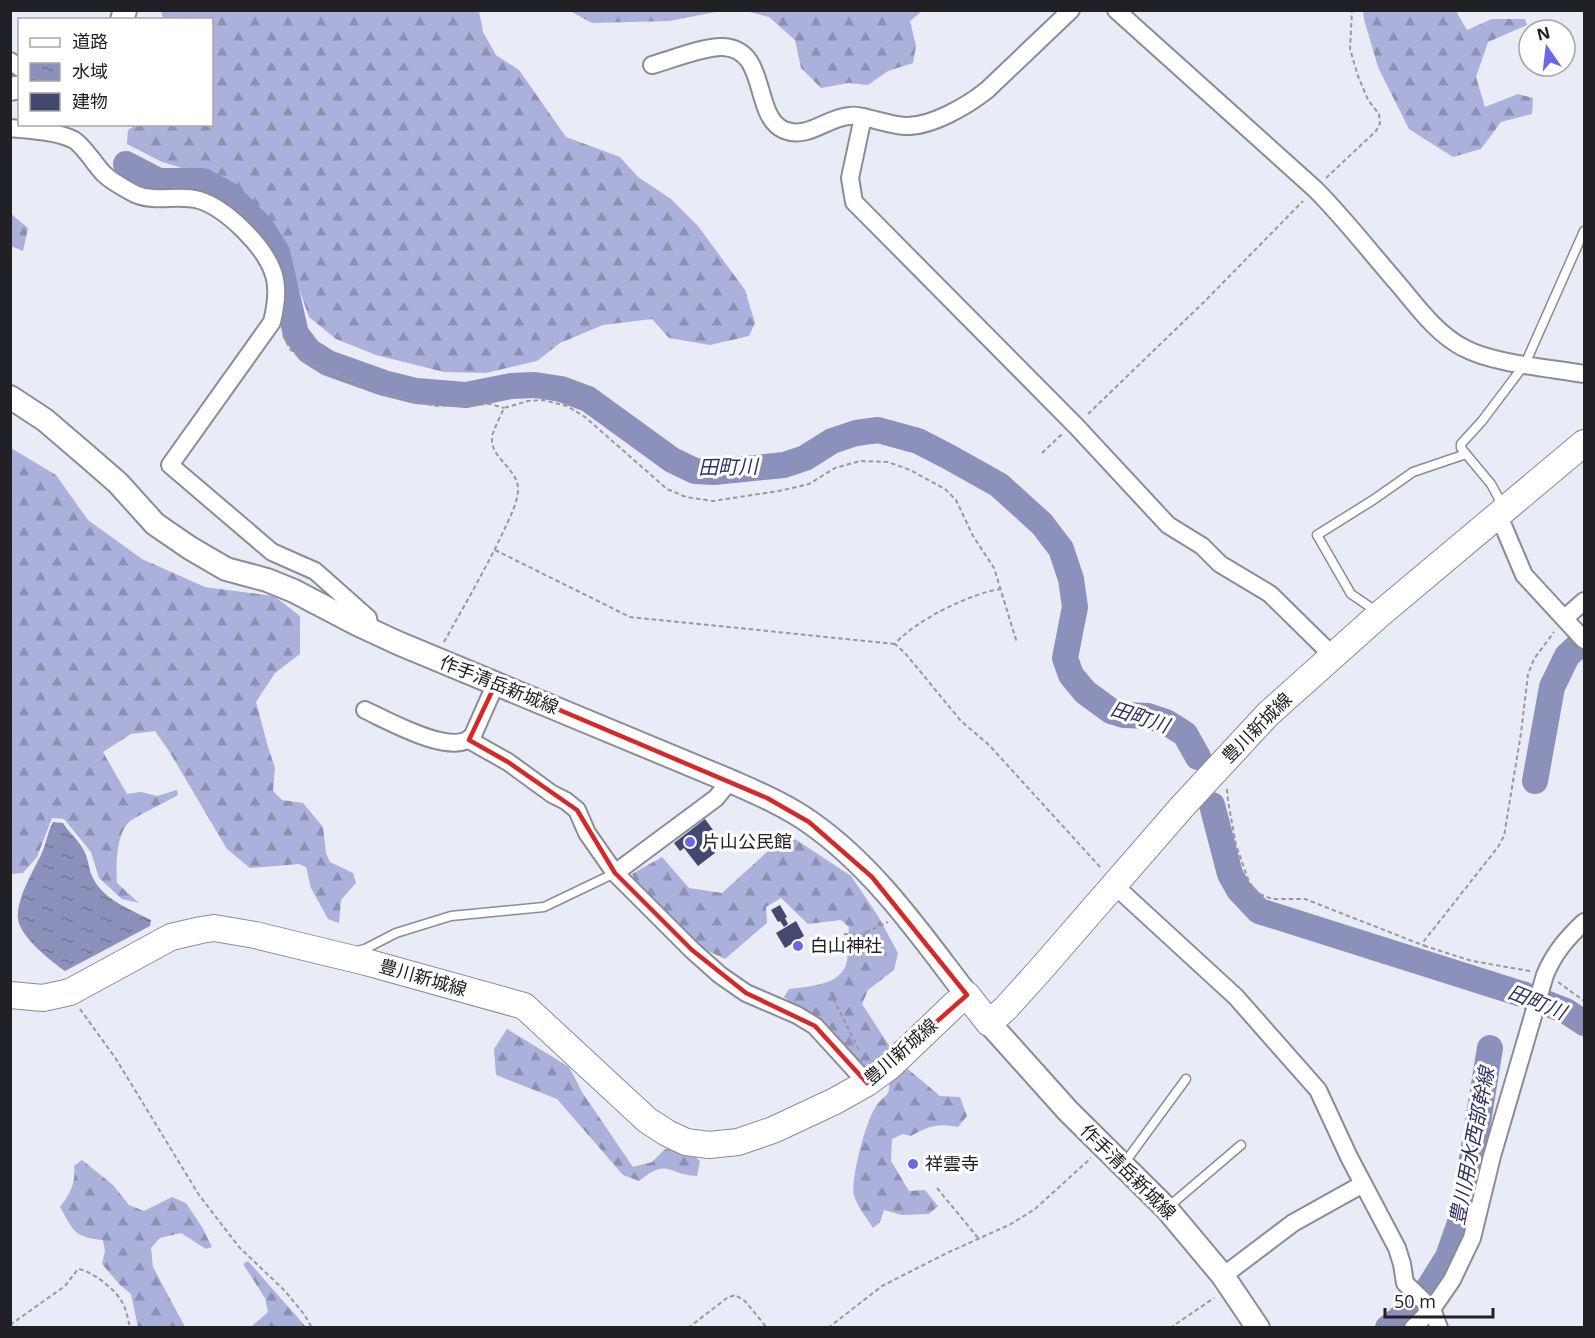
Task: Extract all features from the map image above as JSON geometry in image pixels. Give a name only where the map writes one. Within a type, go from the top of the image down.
[{"type":"main road","name":"作手清岳新城線","points":[[10,397],[45,420],[118,483],[155,524],[226,569],[267,580],[294,591],[370,630],[440,661],[730,781],[767,798],[809,822],[839,845],[872,877],[902,911],[967,996]]},
{"type":"main road","name":"豊川新城線","points":[[989,1023],[1035,976],[1226,757],[1268,714],[1380,614],[1584,443]]},
{"type":"main road","name":"豊川新城線","points":[[10,995],[43,998],[70,992],[171,937],[214,928],[255,934],[524,1006],[647,1120],[686,1142],[709,1145],[738,1142],[773,1130],[867,1083],[889,1067],[955,1004],[967,996]]},
{"type":"main road","points":[[967,996],[989,1023]]},
{"type":"main road","name":"作手清岳新城線","points":[[989,1023],[1068,1111],[1166,1208],[1227,1281],[1258,1328]]},
{"type":"street","points":[[652,65],[710,49],[722,47],[735,49],[746,57],[753,69],[770,117],[783,130],[795,132],[813,130],[849,116],[905,126],[941,117],[966,105],[987,90],[1071,10]]},
{"type":"street","points":[[1116,10],[1315,189],[1420,311],[1446,336],[1464,348],[1484,356],[1584,374]]},
{"type":"street","points":[[863,117],[850,178],[854,202],[1076,426],[1168,525],[1202,546],[1220,564],[1270,594],[1333,656]]},
{"type":"street","points":[[10,128],[47,132],[74,140],[106,176],[136,194],[154,199],[197,199],[216,207],[263,252],[273,272],[276,290],[276,305],[272,322],[170,465],[272,552],[315,572],[368,618],[370,630]]},
{"type":"street","points":[[1502,513],[1524,575],[1584,640]]},
{"type":"street","points":[[1569,622],[1584,601]]},
{"type":"street","points":[[469,740],[496,683]]},
{"type":"street","points":[[365,710],[425,737],[450,744],[469,740],[508,762],[577,810],[587,833],[615,873],[692,950],[720,975],[746,993],[797,1015],[815,1026],[867,1083]]},
{"type":"street","points":[[615,873],[716,798],[730,781]]},
{"type":"street","points":[[1114,885],[1236,997],[1318,1090],[1397,1248],[1405,1283],[1431,1307],[1439,1328]]},
{"type":"street","points":[[1413,1328],[1452,1280],[1472,1238],[1492,1156],[1551,960],[1566,939],[1584,922]]},
{"type":"street","points":[[1227,1281],[1293,1223],[1363,1184]]},
{"type":"lane","points":[[1502,513],[1491,484],[1461,448],[1461,444],[1482,421],[1525,364],[1584,231]]},
{"type":"lane","points":[[1380,614],[1351,594],[1317,535],[1413,472],[1466,454]]},
{"type":"lane","points":[[335,954],[365,949],[396,933],[451,916],[544,907],[615,873]]},
{"type":"lane","points":[[1123,1165],[1186,1079]]},
{"type":"lane","points":[[1166,1208],[1241,1145]]},
{"type":"path","points":[[1042,453],[1065,431],[1076,426],[1376,131],[1380,123],[1379,114],[1368,100],[1350,49],[1352,10]]},
{"type":"path","points":[[272,322],[280,328],[285,342],[300,358],[382,393],[435,406],[490,404],[504,408],[528,401],[543,400],[567,406],[585,417],[668,489],[695,498],[713,501],[734,499],[789,489],[809,484],[836,468],[860,461],[888,462],[910,470],[945,489],[956,500],[973,536],[994,568],[1017,643]]},
{"type":"path","points":[[440,661],[442,645],[495,550],[513,510],[518,489],[515,478],[493,449],[491,435],[500,421],[504,408]]},
{"type":"path","points":[[495,550],[630,617],[895,644],[961,721],[996,753],[1114,885]]},
{"type":"path","points":[[895,644],[906,631],[955,604],[1001,589]]},
{"type":"path","points":[[1425,946],[1424,941],[1498,848],[1504,836],[1528,674],[1534,659],[1569,622]]},
{"type":"path","points":[[1226,757],[1228,801],[1236,845],[1249,882],[1257,893],[1272,899],[1305,898],[1425,946],[1472,961],[1513,966],[1544,981],[1564,985],[1584,1001]]},
{"type":"path","points":[[844,934],[860,935],[890,921],[902,911]]},
{"type":"path","points":[[70,992],[76,1004],[116,1059],[199,1195],[239,1247],[285,1291],[312,1328]]},
{"type":"path","points":[[830,992],[862,1057],[889,1067]]},
{"type":"path","points":[[828,1328],[882,1286],[1011,1224],[1035,1209],[1104,1146]]},
{"type":"path","points":[[937,1188],[979,1239]]},
{"type":"path","points":[[10,1325],[65,1286],[78,1269],[86,1269],[118,1294],[124,1305],[130,1328]]},
{"type":"path","points":[[1170,1328],[1227,1281]]},
{"type":"path","points":[[688,1328],[727,1298],[735,1295],[745,1301],[767,1328]]},
{"type":"highlighted area","points":[[496,683],[767,798],[809,822],[872,877],[967,995],[867,1083],[815,1026],[746,993],[692,950],[615,873],[577,810],[508,762],[469,740]]},
{"type":"green space","points":[[161,11],[479,11],[483,32],[496,55],[519,70],[566,137],[620,157],[638,177],[671,199],[698,226],[745,290],[755,323],[749,336],[710,345],[669,338],[652,319],[603,325],[560,343],[537,361],[486,373],[444,372],[376,355],[336,339],[309,317],[281,238],[261,211],[225,181],[162,162],[127,144],[128,130],[134,126],[213,126],[213,18],[163,18]]},
{"type":"green space","points":[[570,11],[721,11],[669,21],[592,23]]},
{"type":"green space","points":[[746,11],[922,11],[910,21],[916,46],[913,63],[888,71],[868,85],[848,83],[821,88],[801,68],[795,40],[769,17]]},
{"type":"green space","points":[[1363,11],[1457,11],[1467,30],[1492,19],[1517,19],[1517,29],[1488,42],[1476,77],[1485,107],[1518,94],[1533,98],[1532,114],[1501,122],[1481,149],[1453,157],[1409,129],[1378,67]]},
{"type":"green space","points":[[10,213],[28,228],[23,251],[11,246]]},
{"type":"green space","points":[[11,448],[56,475],[88,520],[142,559],[205,587],[274,596],[300,616],[300,654],[275,673],[256,702],[275,768],[273,791],[282,800],[303,803],[323,827],[326,853],[330,862],[353,873],[356,883],[341,900],[339,923],[328,919],[311,888],[306,867],[299,864],[250,868],[227,849],[155,731],[131,734],[103,752],[127,794],[141,792],[157,796],[177,790],[178,795],[128,823],[121,835],[117,860],[117,883],[139,903],[122,899],[99,878],[91,852],[64,819],[52,818],[37,857],[23,873],[11,874]]},
{"type":"green space","points":[[795,839],[851,876],[878,916],[898,953],[894,970],[868,990],[862,1004],[892,1050],[866,1073],[836,1036],[784,997],[789,989],[824,983],[832,980],[844,969],[848,957],[849,927],[841,920],[808,924],[781,898],[766,907],[767,923],[725,959],[698,946],[639,890],[632,874],[662,857],[689,888],[722,893],[768,851]]},
{"type":"green space","points":[[507,1029],[569,1067],[582,1092],[633,1167],[652,1162],[665,1149],[688,1151],[700,1161],[697,1176],[668,1169],[656,1170],[639,1181],[623,1175],[557,1099],[496,1075],[494,1049]]},
{"type":"green space","points":[[903,1065],[940,1096],[960,1097],[967,1116],[958,1127],[933,1126],[911,1136],[903,1134],[892,1139],[891,1161],[909,1191],[925,1190],[938,1206],[929,1214],[902,1215],[884,1210],[880,1222],[873,1228],[855,1199],[854,1177],[871,1115],[887,1095],[889,1076]]},
{"type":"green space","points":[[82,1160],[113,1185],[129,1205],[144,1211],[172,1197],[186,1203],[202,1227],[212,1247],[206,1249],[181,1233],[160,1238],[151,1248],[153,1267],[185,1327],[138,1327],[131,1294],[102,1264],[105,1251],[103,1240],[80,1235],[68,1222],[60,1207],[72,1188],[74,1166]]},
{"type":"green space","points":[[248,1261],[306,1327],[251,1327],[268,1312],[265,1298],[243,1264]]},
{"type":"water","points":[[53,822],[63,823],[79,842],[94,880],[105,893],[119,904],[151,920],[150,926],[65,971],[30,941],[18,919],[22,895],[42,853]]},
{"type":"building","name":"片山公民館","points":[[705,819],[716,834],[706,842],[715,853],[698,866],[684,848],[680,851],[674,843]]},
{"type":"building","points":[[780,905],[787,917],[785,918],[788,924],[784,927],[771,910]]},
{"type":"building","points":[[796,921],[804,936],[785,948],[776,933]]},
{"type":"waterway","name":"田町川","points":[[126,164],[159,181],[203,181],[229,195],[261,227],[277,252],[296,334],[309,351],[328,363],[384,383],[416,391],[466,395],[511,386],[535,385],[561,389],[588,399],[672,460],[695,471],[714,472],[784,465],[805,458],[832,441],[856,433],[878,430],[918,441],[949,457],[999,485],[1042,524],[1061,549],[1071,579],[1075,607],[1065,658],[1071,675],[1085,692],[1111,711],[1124,715],[1148,716],[1166,722],[1185,734],[1198,757]]},
{"type":"waterway","name":"豊川用水西部幹線","points":[[1535,781],[1552,687],[1567,656],[1584,640]]},
{"type":"waterway","name":"田町川","points":[[1212,805],[1230,874],[1239,890],[1259,911],[1525,995],[1566,1011],[1584,1023]]},
{"type":"waterway","name":"豊川用水西部幹線","points":[[1388,1328],[1428,1289],[1448,1257],[1463,1214],[1490,1048]]},
{"type":"place","name":"片山公民館","points":[[690,842]]},
{"type":"place","name":"白山神社","points":[[798,946]]},
{"type":"place","name":"祥雲寺","points":[[913,1164]]}]
